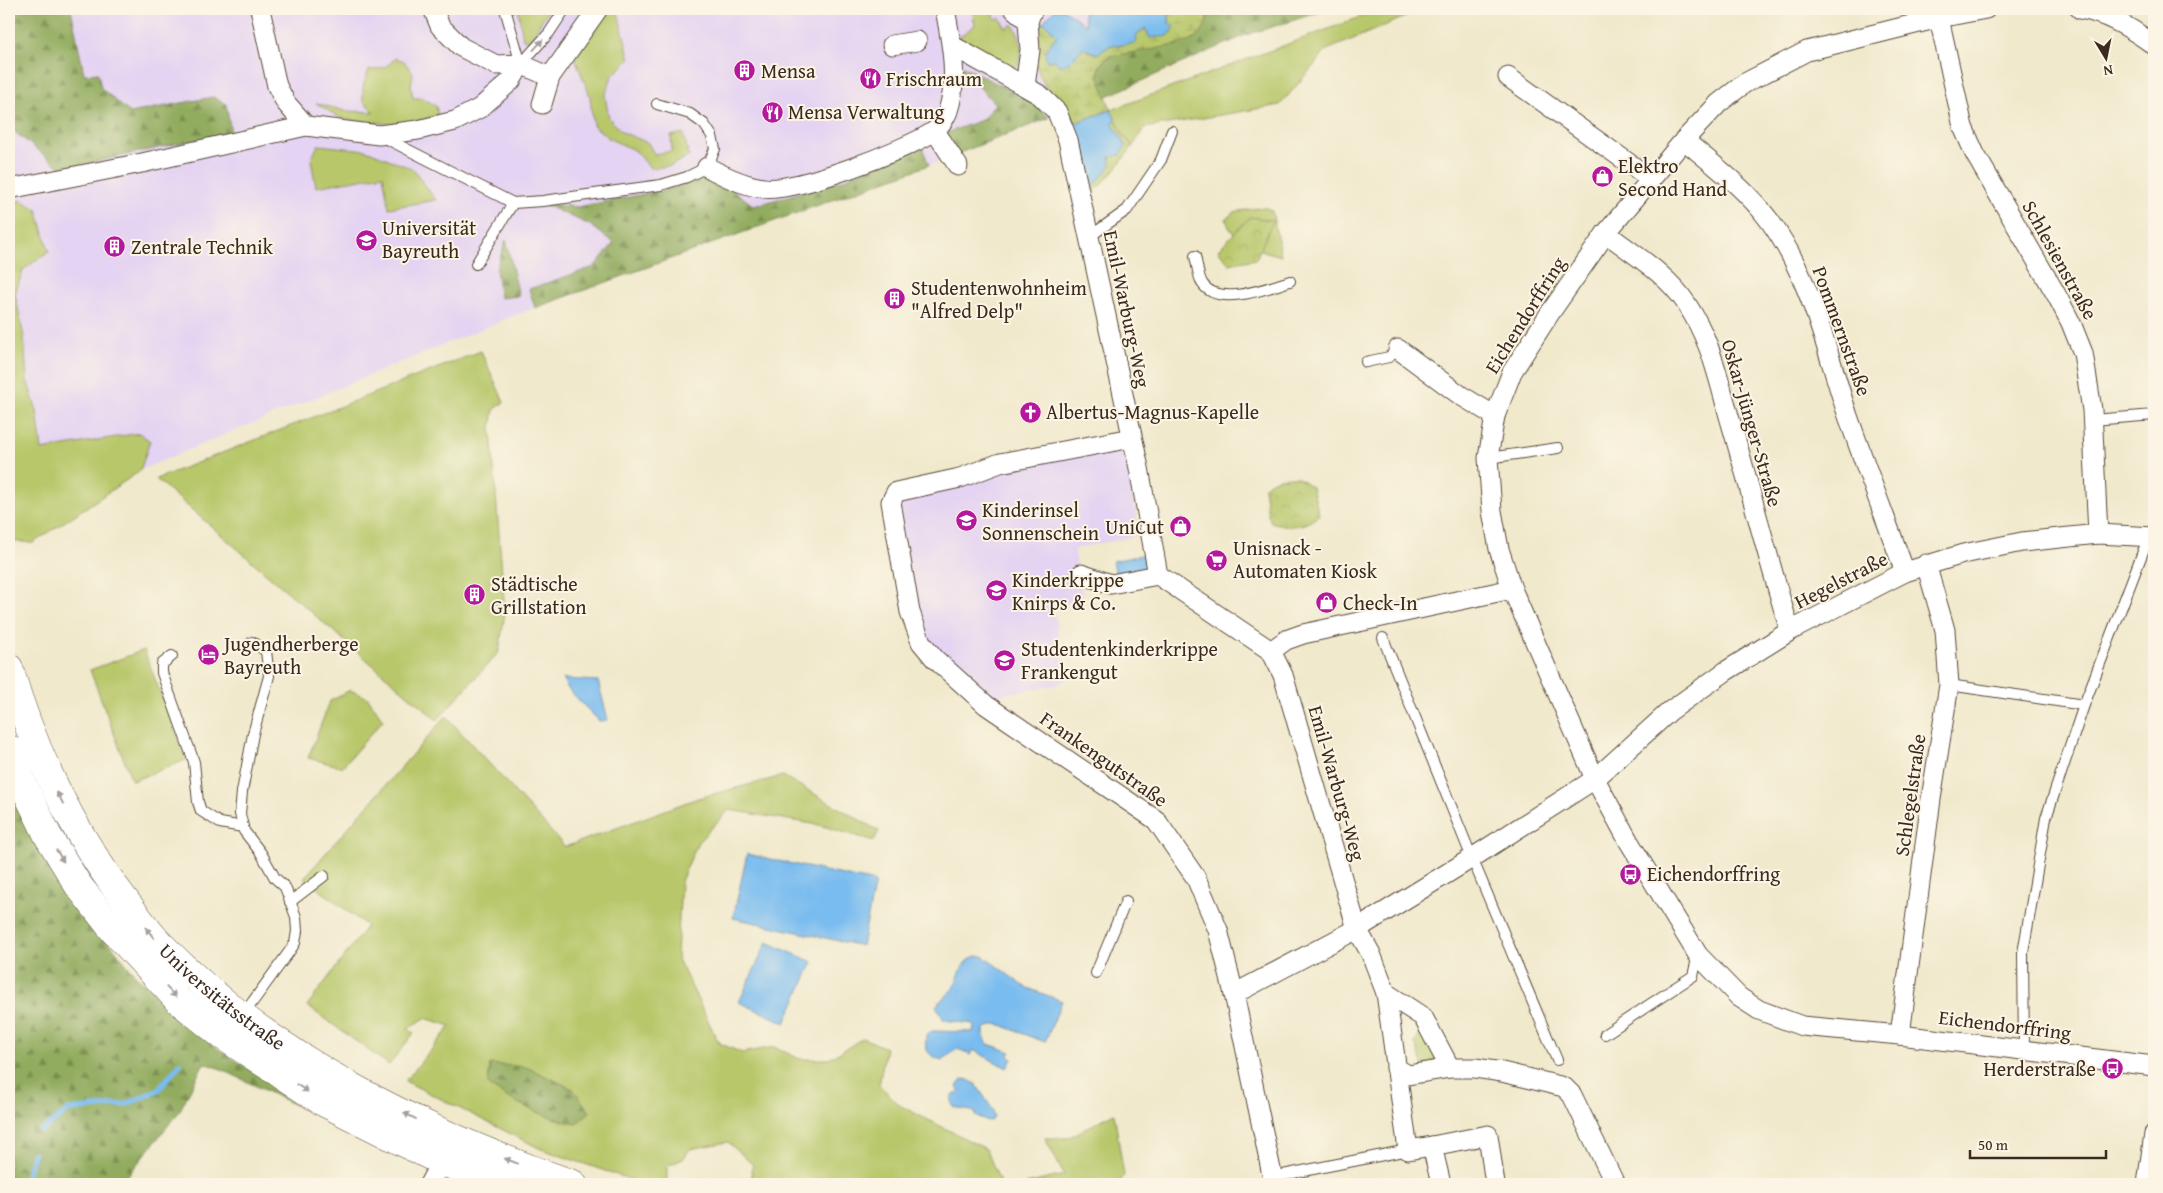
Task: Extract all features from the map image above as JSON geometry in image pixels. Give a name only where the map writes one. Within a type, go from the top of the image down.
[{"type":"main road","name":"Universitätsstraße","points":[[9,668],[19,703],[48,775],[78,832],[104,873],[158,943],[194,978],[233,1026]]},
{"type":"main road","name":"Universitätsstraße","points":[[9,749],[48,836],[78,885],[114,931],[178,1000],[233,1026],[289,1049],[347,1084],[441,1162],[506,1184]]},
{"type":"main road","name":"Universitätsstraße","points":[[441,1162],[573,1184]]},
{"type":"street","points":[[260,9],[277,86],[286,103],[306,126]]},
{"type":"street","points":[[433,9],[440,26],[461,47],[496,64],[521,64],[550,78]]},
{"type":"street","points":[[707,166],[738,181],[765,189],[794,185],[862,164],[935,131],[948,112],[952,88],[945,9]]},
{"type":"street","name":"Eichendorffring","points":[[1986,9],[1939,18],[1807,51],[1745,83],[1719,103],[1684,140],[1606,232],[1512,372],[1495,416],[1488,458],[1492,510],[1499,549],[1512,589],[1595,779],[1628,840],[1698,955],[1739,997],[1759,1010],[1781,1020],[1802,1026],[1900,1035],[2154,1066]]},
{"type":"street","points":[[2080,9],[2089,10],[2137,32],[2154,45]]},
{"type":"street","points":[[542,104],[550,78],[603,10]]},
{"type":"street","points":[[948,39],[1025,86],[1030,50],[1025,13]]},
{"type":"street","name":"Schlesienstraße","points":[[1939,18],[1963,127],[1975,154],[2071,323],[2083,354],[2093,420],[2098,534]]},
{"type":"street","points":[[892,45],[917,41]]},
{"type":"street","points":[[9,189],[142,163],[306,126],[379,135],[418,130],[456,121],[480,108],[511,81],[521,64]]},
{"type":"street","points":[[1508,77],[1651,179]]},
{"type":"street","name":"Emil-Warburg-Weg","points":[[1025,86],[1040,94],[1057,112],[1068,140],[1132,438],[1158,576],[1271,651],[1283,675],[1357,928],[1371,954],[1386,992],[1408,1150]]},
{"type":"street","points":[[935,131],[958,166]]},
{"type":"street","name":"Pommernstraße","points":[[1684,140],[1737,184],[1768,219],[1787,247],[1812,304],[1848,416],[1905,572]]},
{"type":"street","name":"Oskar-Jünger-Straße","points":[[1606,232],[1662,276],[1685,302],[1707,342],[1721,383],[1760,534],[1790,631]]},
{"type":"street","points":[[1398,349],[1460,395],[1495,416]]},
{"type":"street","name":"Frankengutstraße","points":[[1132,438],[1000,463],[960,478],[896,492],[890,502],[910,612],[921,642],[935,659],[986,705],[1156,820],[1196,878],[1218,930],[1234,994],[1273,1180]]},
{"type":"street","name":"Hegelstraße","points":[[1595,779],[1670,711],[1726,671],[1790,631],[1905,572],[1963,554],[2022,542],[2098,534],[2152,537]]},
{"type":"street","name":"Schlegelstraße","points":[[1900,1035],[1931,799],[1949,685],[1945,630],[1926,564]]},
{"type":"street","points":[[1081,574],[1111,584],[1158,576]]},
{"type":"street","points":[[1271,651],[1286,640],[1302,634],[1512,589]]},
{"type":"street","points":[[1234,994],[1357,928],[1472,858],[1595,779]]},
{"type":"street","points":[[1386,992],[1423,1017],[1450,1068]]},
{"type":"street","points":[[1396,1068],[1408,1075],[1450,1068],[1475,1068],[1564,1086],[1572,1095],[1614,1184]]},
{"type":"street","points":[[2147,1184],[2154,1134]]},
{"type":"street","points":[[1408,1150],[1488,1135],[1494,1184],[1508,1184]]},
{"type":"street","points":[[1432,1146],[1441,1184]]},
{"type":"lane","points":[[505,9],[521,64]]},
{"type":"lane","points":[[521,64],[549,33],[565,9]]},
{"type":"lane","points":[[379,135],[513,203],[544,201],[661,185],[687,177],[707,166],[715,150],[712,136],[704,124],[690,114],[657,104]]},
{"type":"lane","points":[[1089,237],[1127,210],[1161,160],[1172,131]]},
{"type":"lane","points":[[476,264],[513,203]]},
{"type":"lane","points":[[1195,256],[1202,283],[1212,293],[1228,296],[1266,289],[1290,281]]},
{"type":"lane","points":[[1366,362],[1390,357],[1398,349]]},
{"type":"lane","points":[[2093,420],[2154,415]]},
{"type":"lane","points":[[1488,458],[1558,448]]},
{"type":"lane","points":[[2024,1050],[2023,953],[2045,828],[2084,706],[2152,537]]},
{"type":"lane","points":[[1383,638],[1472,858],[1557,1060]]},
{"type":"lane","points":[[233,1026],[295,943],[297,923],[284,886],[275,878],[262,854],[243,827],[240,814],[242,792],[253,734],[269,676],[269,662],[266,651],[252,642]]},
{"type":"lane","points":[[172,656],[162,664],[162,673],[194,762],[198,802],[201,811],[220,823],[243,827]]},
{"type":"lane","points":[[1949,685],[2084,706]]},
{"type":"lane","points":[[290,902],[324,876]]},
{"type":"lane","points":[[1096,973],[1126,901]]},
{"type":"lane","points":[[1605,1034],[1693,976],[1698,955]]},
{"type":"lane","points":[[1273,1180],[1408,1150]]},
{"type":"shaded area","name":"Universität Bayreuth","points":[[9,9],[1330,9],[1246,35],[1105,97],[929,165],[513,316],[140,470],[33,543],[9,541]]},
{"type":"shaded area","points":[[1125,447],[1140,535],[1074,549],[1084,600],[1053,605],[1067,680],[1056,685],[988,697],[927,641],[914,609],[896,514],[901,496],[1001,468]]},
{"type":"green space","points":[[9,9],[71,9],[84,74],[98,73],[101,88],[130,113],[213,97],[226,104],[231,132],[62,169],[11,129],[9,130]]},
{"type":"green space","points":[[518,9],[549,9],[529,41],[523,39]]},
{"type":"green space","points":[[610,9],[617,9],[630,59],[612,76],[605,96],[609,118],[622,132],[648,143],[654,154],[672,151],[671,136],[683,133],[689,156],[670,166],[650,168],[636,151],[610,139],[593,125],[590,96],[575,58]]},
{"type":"green space","points":[[972,9],[993,9],[995,19],[1000,18],[1006,28],[1012,24],[1016,29],[1021,51],[1016,68],[1011,69],[961,42],[959,37],[975,25]]},
{"type":"green space","points":[[1169,9],[1206,9],[1207,18],[1203,30],[1194,39],[1179,44],[1109,56],[1100,64],[1098,75],[1111,110],[1072,124],[1047,89],[1036,63],[1034,49],[1036,35],[1043,22],[1057,35],[1045,51],[1047,61],[1070,62],[1083,48],[1097,54],[1111,45],[1123,45],[1145,28],[1169,23]]},
{"type":"green space","points":[[1206,9],[1330,9],[1246,35],[1105,97],[1099,80],[1099,71],[1109,56],[1193,40],[1208,18]]},
{"type":"green space","points":[[1382,9],[1401,9],[1410,15],[1327,50],[1280,105],[1144,128],[1133,146],[1123,135],[1111,110]]},
{"type":"green space","points":[[395,58],[404,61],[413,73],[411,86],[413,98],[423,98],[436,106],[438,115],[417,121],[391,124],[342,119],[316,103],[345,111],[374,112],[363,101],[363,86],[369,70],[390,64]]},
{"type":"green space","points":[[963,66],[1032,102],[1049,118],[957,154],[946,133],[982,120],[995,104],[974,81],[957,82]]},
{"type":"green space","points":[[1116,120],[1123,135],[1133,146],[1114,171],[1094,192],[1092,188],[1111,165],[1110,157],[1117,133],[1112,122]]},
{"type":"green space","points":[[921,144],[929,165],[535,308],[529,289],[594,267],[614,243],[590,225],[540,203],[578,207],[687,184],[705,172],[728,186],[754,206],[842,180]]},
{"type":"green space","points":[[318,145],[366,150],[413,169],[436,200],[389,208],[383,175],[316,187],[311,160]]},
{"type":"green space","points":[[20,200],[37,209],[49,251],[23,270],[15,294],[24,337],[27,380],[37,411],[42,450],[139,433],[150,441],[140,471],[33,543],[9,541],[9,206]]},
{"type":"green space","points":[[1264,207],[1272,211],[1281,256],[1248,245],[1235,235],[1226,219],[1234,212]]},
{"type":"green space","points":[[1250,217],[1273,220],[1256,259],[1229,264],[1218,250]]},
{"type":"green space","points":[[506,240],[519,296],[500,298],[496,269]]},
{"type":"green space","points":[[481,351],[504,402],[494,410],[491,428],[505,613],[499,652],[437,720],[156,479]]},
{"type":"green space","points":[[1297,477],[1312,487],[1319,515],[1302,525],[1296,526],[1271,522],[1268,515],[1264,488],[1274,480]]},
{"type":"green space","points":[[144,650],[186,760],[132,781],[90,670]]},
{"type":"green space","points":[[350,690],[368,698],[383,720],[342,767],[308,758],[330,701]]},
{"type":"green space","points":[[446,716],[565,847],[698,798],[783,776],[879,831],[874,841],[819,825],[729,810],[698,842],[681,881],[677,957],[719,1043],[742,1053],[774,1047],[800,1059],[829,1059],[863,1038],[886,1048],[879,1085],[901,1106],[986,1149],[1001,1184],[750,1184],[753,1165],[728,1142],[690,1149],[683,1159],[667,1166],[667,1181],[663,1184],[643,1184],[541,1149],[405,1081],[451,1026],[425,1018],[408,1029],[414,1033],[389,1065],[307,1006],[367,926],[304,878]]},
{"type":"green space","points":[[9,794],[70,893],[136,976],[211,1044],[303,1105],[301,1108],[221,1069],[204,1063],[179,1112],[121,1184],[9,1184]]},
{"type":"green space","points":[[1421,1030],[1440,1061],[1423,1066],[1415,1043]]},
{"type":"green space","points":[[490,1064],[526,1067],[573,1089],[590,1112],[576,1124],[552,1118],[530,1109],[488,1085]]},
{"type":"green space","points":[[1114,1113],[1124,1176],[1118,1184],[1026,1184],[1064,1175],[1045,1138],[1068,1138]]},
{"type":"water","points":[[1055,9],[1063,9],[1086,25],[1083,9],[1169,9],[1169,23],[1175,27],[1168,36],[1150,38],[1145,28],[1137,34],[1136,43],[1111,45],[1097,54],[1083,48],[1070,62],[1060,66],[1055,60],[1047,61],[1045,51],[1057,35],[1043,22]]},
{"type":"water","points":[[1111,110],[1116,120],[1112,123],[1126,145],[1120,155],[1110,157],[1111,165],[1092,188],[1085,155],[1072,124]]},
{"type":"water","points":[[1146,554],[1149,569],[1116,576],[1113,561]]},
{"type":"water","points":[[563,679],[598,681],[608,720],[599,721],[568,689]]},
{"type":"water","points":[[747,854],[875,882],[862,946],[733,918]]},
{"type":"water","points":[[767,942],[813,962],[785,1023],[739,1002]]},
{"type":"water","points":[[976,956],[983,956],[1025,987],[1062,1001],[1045,1042],[998,1024],[984,1029],[984,1037],[988,1044],[1011,1052],[1008,1056],[1012,1059],[1007,1068],[973,1050],[970,1055],[961,1050],[955,1050],[942,1060],[927,1051],[927,1033],[933,1031],[973,1032],[974,1024],[944,1020],[936,1006],[956,983],[961,969],[967,961]]},
{"type":"water","points":[[966,1079],[976,1084],[993,1110],[994,1117],[992,1120],[989,1121],[975,1116],[975,1112],[954,1107],[952,1104],[952,1096],[960,1092],[957,1086],[962,1080]]},
{"type":"waterway","points":[[41,1131],[69,1110],[127,1104],[158,1090],[180,1064]]},
{"type":"waterway","points":[[24,1184],[34,1153]]},
{"type":"place","name":"Mensa","points":[[745,71]]},
{"type":"place","name":"Frischraum","points":[[870,79]]},
{"type":"place","name":"Mensa Verwaltung","points":[[772,112]]},
{"type":"place","name":"Elektro Second Hand","points":[[1602,177]]},
{"type":"place","name":"Universität Bayreuth","points":[[366,240]]},
{"type":"place","name":"Zentrale Technik","points":[[115,247]]},
{"type":"place","name":"Studentenwohnheim \"Alfred Delp\"","points":[[895,299]]},
{"type":"place","name":"Albertus-Magnus-Kapelle","points":[[1030,412]]},
{"type":"place","name":"Kinderinsel Sonnenschein","points":[[966,521]]},
{"type":"place","name":"UniCut","points":[[1180,527]]},
{"type":"place","name":"Unisnack - Automaten Kiosk","points":[[1217,560]]},
{"type":"place","name":"Kinderkrippe Knirps & Co.","points":[[996,591]]},
{"type":"place","name":"Städtische Grillstation","points":[[475,595]]},
{"type":"place","name":"Check-In","points":[[1327,603]]},
{"type":"place","name":"Jugendherberge Bayreuth","points":[[208,655]]},
{"type":"place","name":"Studentenkinderkrippe Frankengut","points":[[1005,661]]},
{"type":"place","name":"Eichendorffring","points":[[1631,874]]},
{"type":"place","name":"Herderstraße","points":[[2112,1069]]}]
